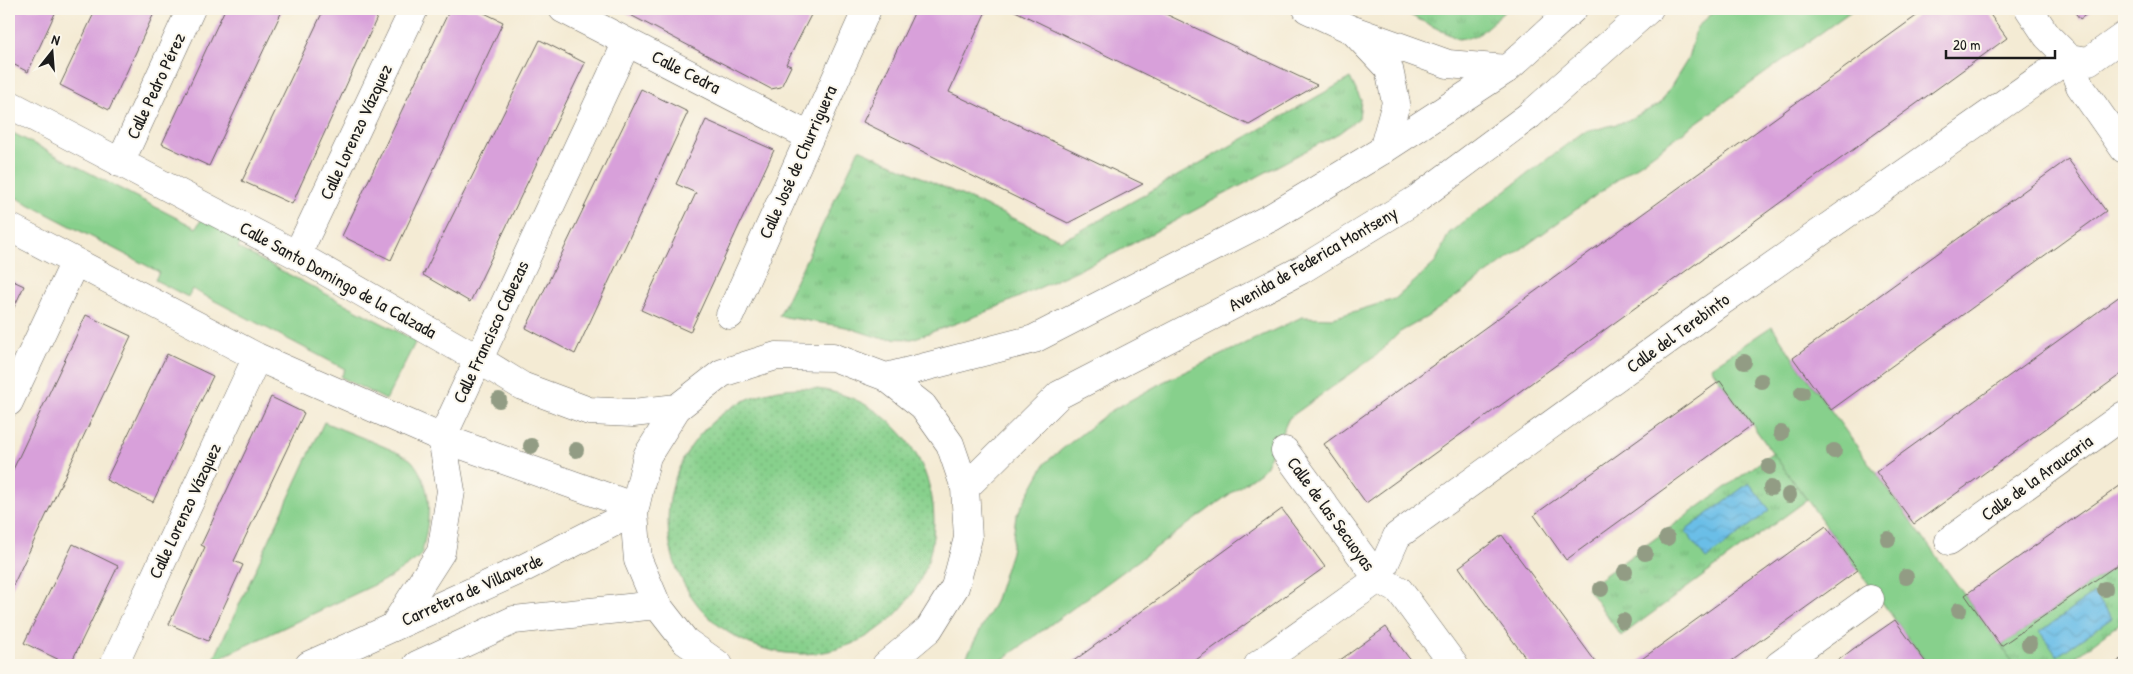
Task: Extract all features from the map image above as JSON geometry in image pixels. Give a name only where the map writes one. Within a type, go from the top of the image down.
[{"type":"street","name":"Calle Pedro Pérez","points":[[120,163],[191,9]]},
{"type":"street","name":"Calle Lorenzo Vázquez","points":[[298,255],[414,9]]},
{"type":"street","name":"Calle Cedra","points":[[563,9],[809,136]]},
{"type":"street","name":"Calle José de Churriguera","points":[[730,315],[867,9]]},
{"type":"street","points":[[1307,9],[1350,29],[1448,64],[1507,69]]},
{"type":"street","points":[[886,377],[1034,339],[1272,217],[1383,150],[1507,69],[1573,9]]},
{"type":"street","name":"Avenida de Federica Montseny","points":[[965,488],[1059,395],[1301,270],[1417,199],[1530,115],[1649,9]]},
{"type":"street","points":[[2029,9],[2048,36],[2069,58],[2080,86],[2124,149]]},
{"type":"street","points":[[1350,29],[1389,68],[1396,103],[1383,150]]},
{"type":"street","points":[[2069,58],[2089,61],[2124,36]]},
{"type":"street","name":"Calle Francisco Cabezas","points":[[442,438],[627,42]]},
{"type":"street","name":"Calle del Terebinto","points":[[1378,579],[1397,536],[1708,311],[2069,58]]},
{"type":"street","name":"Calle Santo Domingo de la Calzada","points":[[9,104],[298,255],[522,386],[589,411],[633,413],[678,408]]},
{"type":"street","points":[[9,227],[257,357],[442,438],[635,509]]},
{"type":"street","points":[[9,402],[75,262]]},
{"type":"street","points":[[719,665],[685,641],[657,605],[638,560],[635,509],[647,456],[678,408],[722,374],[776,356],[833,356],[886,377],[923,406],[950,444],[965,488],[968,538],[960,570],[955,587],[929,629],[917,665]]},
{"type":"street","name":"Calle Lorenzo Vázquez","points":[[114,665],[257,357]]},
{"type":"street","name":"Calle de la Araucaria","points":[[1949,541],[2124,414]]},
{"type":"street","points":[[393,627],[441,552],[451,491],[442,438]]},
{"type":"street","name":"Calle de las Secuoyas","points":[[1285,451],[1378,579],[1399,590],[1454,665]]},
{"type":"street","name":"Carretera de Villaverde","points":[[309,665],[520,570],[635,509]]},
{"type":"street","points":[[1258,665],[1378,579]]},
{"type":"street","points":[[1779,665],[1870,599]]},
{"type":"street","points":[[417,665],[514,620],[657,605]]},
{"type":"street","points":[[886,665],[929,629]]},
{"type":"green space","points":[[1398,9],[1507,9],[1477,36],[1458,39]]},
{"type":"green space","points":[[1717,9],[1854,9],[1427,317],[1400,332],[1377,355],[1289,418],[1264,469],[995,665],[962,665],[995,602],[1011,552],[1016,516],[1046,462],[1109,412],[1163,382],[1302,317],[1333,318],[1395,299],[1435,263],[1449,233],[1582,133],[1624,122],[1660,104],[1688,59],[1696,28]]},
{"type":"green space","points":[[1350,78],[1361,100],[1359,118],[1339,133],[1115,253],[982,314],[912,339],[880,338],[846,327],[779,316],[859,149],[1061,240],[1075,234]]},
{"type":"green space","points":[[9,131],[196,228],[203,217],[243,238],[238,248],[416,341],[386,400],[341,377],[345,369],[192,289],[188,297],[155,280],[159,272],[9,194]]},
{"type":"green space","points":[[1772,326],[1793,358],[2015,665],[1928,665],[1720,381],[1711,367]]},
{"type":"green space","points":[[788,388],[814,388],[840,393],[864,403],[886,418],[904,436],[919,458],[929,482],[934,508],[934,534],[929,560],[919,584],[904,606],[886,624],[864,639],[840,649],[814,654],[788,654],[762,649],[738,639],[716,624],[698,606],[683,584],[673,560],[668,534],[668,508],[673,482],[683,458],[698,436],[716,418],[738,403],[762,393]]},
{"type":"green space","points":[[324,422],[407,458],[412,461],[420,472],[428,495],[428,519],[421,556],[391,577],[213,661]]},
{"type":"green space","points":[[1773,453],[1807,500],[1621,636],[1587,588]]},
{"type":"green space","points":[[2124,560],[2124,620],[2065,665],[2015,665],[2001,646]]},
{"type":"water","points":[[1749,483],[1770,510],[1706,559],[1685,531]]},
{"type":"water","points":[[2094,593],[2112,618],[2057,656],[2040,632]]},
{"type":"building","points":[[9,9],[57,9],[28,72],[9,62]]},
{"type":"building","points":[[96,9],[156,9],[109,110],[60,85]]},
{"type":"building","points":[[225,9],[283,9],[209,166],[162,144]]},
{"type":"building","points":[[324,9],[381,9],[292,204],[242,181]]},
{"type":"building","points":[[450,9],[476,9],[503,22],[391,260],[342,236]]},
{"type":"building","points":[[619,9],[814,9],[786,64],[791,66],[781,87],[771,89]]},
{"type":"building","points":[[916,9],[987,9],[949,92],[1143,184],[1068,223],[863,122]]},
{"type":"building","points":[[1011,9],[1155,9],[1317,85],[1249,125]]},
{"type":"building","points":[[1926,9],[1986,9],[2007,38],[1366,503],[1324,444]]},
{"type":"building","points":[[2072,9],[2094,9],[2080,19]]},
{"type":"building","points":[[540,40],[585,63],[470,302],[423,275]]},
{"type":"building","points":[[641,89],[688,112],[575,354],[526,328]]},
{"type":"building","points":[[706,120],[774,150],[690,332],[641,310],[696,193],[676,184]]},
{"type":"building","points":[[2068,159],[2106,211],[1831,410],[1793,358]]},
{"type":"building","points":[[9,279],[24,286],[9,318]]},
{"type":"building","points":[[2124,293],[2124,372],[1914,524],[1876,472]]},
{"type":"building","points":[[86,315],[131,336],[9,594],[9,478]]},
{"type":"building","points":[[167,354],[213,376],[153,502],[106,480]]},
{"type":"building","points":[[1720,381],[1752,425],[1566,560],[1534,515]]},
{"type":"building","points":[[271,397],[304,413],[234,561],[243,565],[208,641],[169,624],[205,547],[201,545]]},
{"type":"building","points":[[2124,483],[2124,560],[2001,646],[1965,595]]},
{"type":"building","points":[[1282,509],[1325,567],[1189,665],[1068,665]]},
{"type":"building","points":[[1826,526],[1858,570],[1726,665],[1642,665],[1639,661]]},
{"type":"building","points":[[1502,535],[1598,665],[1531,665],[1481,598],[1459,567]]},
{"type":"building","points":[[73,544],[118,566],[70,665],[24,643]]},
{"type":"building","points":[[1895,620],[1927,664],[1832,665],[1853,649]]},
{"type":"building","points":[[1386,627],[1414,665],[1333,665],[1350,653]]},
{"type":"building","points":[[2124,657],[2124,665],[2113,665]]}]
